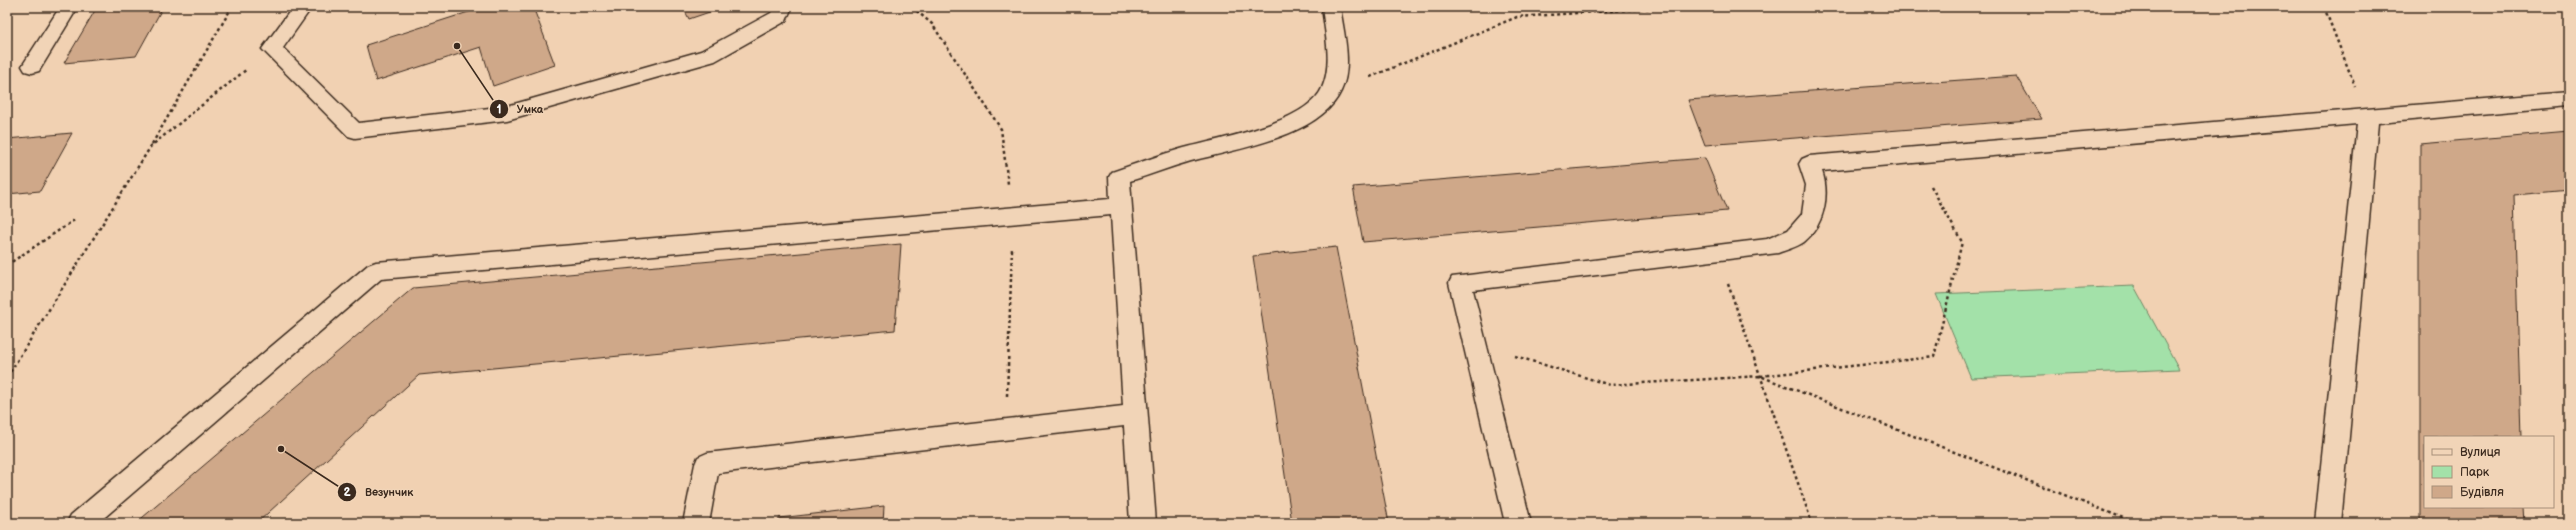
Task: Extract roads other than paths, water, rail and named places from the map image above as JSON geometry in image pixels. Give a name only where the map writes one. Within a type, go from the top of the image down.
[{"type":"street","points":[[32,66],[69,7]]},
{"type":"street","points":[[304,7],[272,49],[355,131],[507,114],[700,58],[780,17],[783,7]]},
{"type":"street","points":[[1143,523],[1119,177],[1286,126],[1315,110],[1330,92],[1337,65],[1331,7]]},
{"type":"street","points":[[1518,523],[1476,344],[1460,283],[1770,247],[1796,236],[1812,216],[1816,185],[1809,164],[2368,118],[2569,99]]},
{"type":"street","points":[[2328,523],[2368,118]]},
{"type":"street","points":[[80,523],[376,271],[1120,206]]},
{"type":"street","points":[[696,523],[706,464],[1135,415]]},
{"type":"place","name":"Умка","points":[[457,46]]},
{"type":"place","name":"Везунчик","points":[[281,449]]}]
